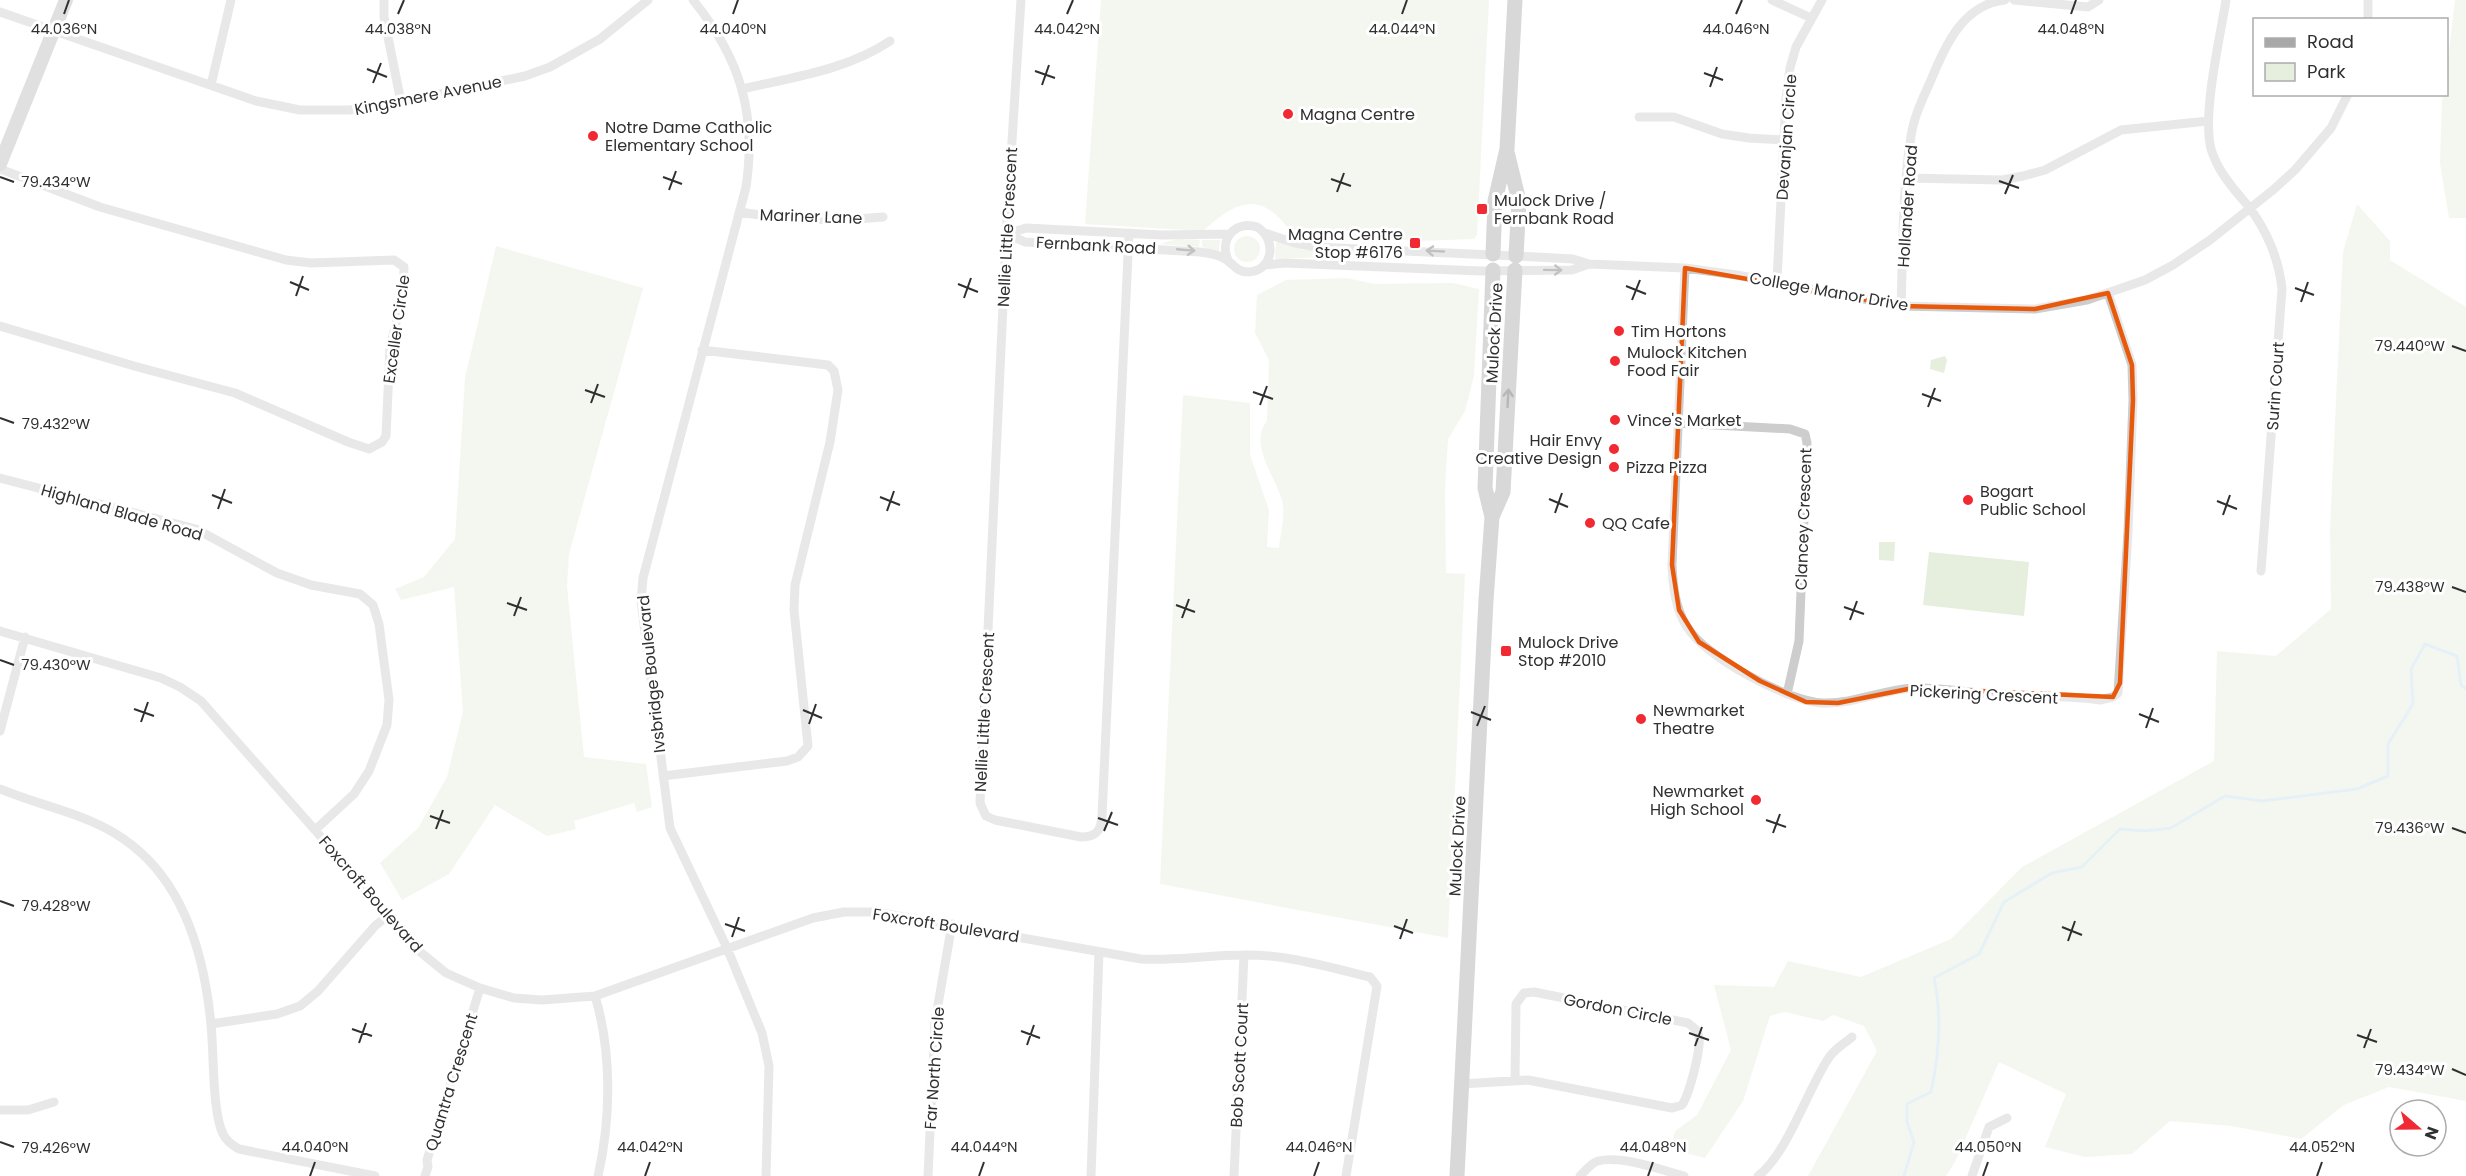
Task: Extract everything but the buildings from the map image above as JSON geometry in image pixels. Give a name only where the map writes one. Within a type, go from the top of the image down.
[{"type":"main road","name":"Mulock Drive","points":[[1493,254],[1494,201],[1507,149],[1515,0]]},
{"type":"main road","name":"Mulock Drive","points":[[1492,517],[1503,492],[1519,201],[1507,149]]},
{"type":"main road","name":"Mulock Drive","points":[[1457,1176],[1492,517],[1485,489],[1493,270]]},
{"type":"street","points":[[0,164],[66,0]]},
{"type":"street","points":[[211,85],[231,0]]},
{"type":"street","points":[[384,0],[384,17],[401,102]]},
{"type":"street","name":"Kingsmere Avenue","points":[[0,12],[256,101],[300,110],[350,110],[401,102],[525,76],[550,67],[600,39],[648,0]]},
{"type":"street","name":"Ivsbridge Boulevard","points":[[693,0],[721,39],[743,89],[749,126],[750,161],[740,212],[643,578],[641,601],[670,828],[727,948],[762,1033],[769,1066],[765,1176]]},
{"type":"street","name":"Nellie Little Crescent","points":[[1021,0],[1007,234],[980,802],[986,816],[995,820],[1081,837],[1094,836],[1098,831],[1102,816],[1129,233]]},
{"type":"street","points":[[1772,0],[1811,18]]},
{"type":"street","name":"Devanjan Circle","points":[[1777,281],[1786,98],[1790,68],[1796,47],[1822,0]]},
{"type":"street","name":"Hollander Road","points":[[1901,306],[1907,178],[1911,134],[1919,105],[1950,37],[1969,15],[1984,4],[2005,0]]},
{"type":"street","points":[[2014,0],[2088,7],[2099,0]]},
{"type":"street","name":"Surin Court","points":[[2226,0],[2208,121],[2211,148],[2227,182],[2250,208],[2272,246],[2281,274],[2282,289],[2261,571]]},
{"type":"street","points":[[2367,18],[2368,0]]},
{"type":"street","points":[[743,89],[820,71],[859,59],[890,41]]},
{"type":"street","name":"College Manor Drive","points":[[1516,263],[1573,259],[1589,264],[1685,268],[1777,281],[1901,306],[2035,309],[2087,300],[2145,280],[2173,266],[2210,240],[2273,190],[2311,152],[2331,128],[2347,96]]},
{"type":"street","points":[[1639,117],[1674,117],[1722,134],[1785,140]]},
{"type":"street","points":[[1907,178],[2001,180],[2023,176],[2044,170],[2121,130],[2208,121]]},
{"type":"street","name":"Exceller Circle","points":[[0,169],[100,207],[286,260],[310,263],[393,260],[404,267],[405,281],[390,347],[386,436],[382,442],[369,449],[235,393],[0,326]]},
{"type":"street","name":"Mariner Lane","points":[[740,212],[770,217],[821,220],[850,221],[883,217]]},
{"type":"street","points":[[1265,233],[1271,246],[1268,260],[1264,265],[1255,270],[1243,271],[1232,266],[1224,247],[1229,234],[1245,225],[1257,227],[1265,233],[1295,243],[1316,247],[1493,254]]},
{"type":"street","name":"Fernbank Road","points":[[1007,234],[1026,228],[1201,236],[1229,234]]},
{"type":"street","name":"Fernbank Road","points":[[1007,234],[1024,242],[1200,252],[1228,260]]},
{"type":"street","name":"College Manor Drive","points":[[1493,254],[1516,263],[1572,270],[1589,264]]},
{"type":"street","name":"Mulock Drive","points":[[1493,254],[1493,270]]},
{"type":"street","points":[[1264,265],[1285,263],[1493,270],[1516,263]]},
{"type":"street","name":"Pickering Crescent","points":[[1685,268],[1672,565],[1674,590],[1679,610],[1687,627],[1699,642],[1725,661],[1786,694],[1806,702],[1855,701],[1881,693],[1913,688],[2100,700],[2113,697],[2118,693],[2129,520],[2133,382],[2132,365],[2108,293]]},
{"type":"street","points":[[663,776],[787,761],[798,757],[808,746],[794,610],[795,585],[830,442],[838,390],[836,378],[834,371],[828,365],[702,350]]},
{"type":"street","name":"Clancey Crescent","points":[[1677,423],[1790,429],[1805,434],[1808,443],[1799,641],[1786,694]]},
{"type":"street","name":"Highland Blade Road","points":[[0,478],[196,530],[277,573],[311,585],[360,594],[373,605],[379,624],[389,700],[387,725],[369,771],[354,794],[315,830]]},
{"type":"street","name":"Foxcroft Boulevard","points":[[0,631],[161,678],[201,701],[315,830],[408,942],[446,973],[480,988],[514,998],[542,1000],[595,996],[802,921],[844,912],[876,912],[1099,952],[1159,960],[1244,955],[1290,959],[1370,977],[1377,986],[1346,1176]]},
{"type":"street","points":[[0,731],[25,637]]},
{"type":"street","points":[[0,789],[91,820],[134,846],[151,862],[178,900],[187,919],[202,969],[211,1024],[220,1127],[229,1143],[238,1149],[375,1176]]},
{"type":"street","points":[[211,1024],[277,1014],[300,1006],[318,991],[375,926],[386,917]]},
{"type":"street","name":"Far North Circle","points":[[928,1176],[935,1022],[952,924]]},
{"type":"street","points":[[1091,1176],[1099,952]]},
{"type":"street","name":"Bob Scott Court","points":[[1234,1176],[1244,955]]},
{"type":"street","name":"Quantra Crescent","points":[[424,1176],[480,988]]},
{"type":"street","name":"Gordon Circle","points":[[1461,1084],[1515,1081],[1528,1080],[1672,1108],[1682,1105],[1688,1095],[1699,1039],[1696,1029],[1688,1023],[1534,992],[1524,993],[1516,1004],[1515,1081]]},
{"type":"street","points":[[595,996],[606,1053],[607,1099],[598,1176]]},
{"type":"street","points":[[1758,1176],[1768,1168],[1781,1147],[1829,1056],[1852,1037]]},
{"type":"street","points":[[0,1110],[28,1110],[54,1102]]},
{"type":"street","points":[[1972,1176],[1989,1127],[2007,1118]]},
{"type":"street","points":[[1580,1176],[1597,1161],[1630,1162],[1684,1176]]},
{"type":"highlighted area","points":[[1685,268],[1901,306],[2035,309],[2108,293],[2132,365],[2133,400],[2120,683],[2113,697],[1913,688],[1838,703],[1806,702],[1760,681],[1699,642],[1679,610],[1672,565]]},
{"type":"green space","name":"Magna Centre","points":[[1101,0],[1489,0],[1477,235],[1474,239],[1418,241],[1372,236],[1296,234],[1276,215],[1256,204],[1246,204],[1228,211],[1203,231],[1085,224]]},
{"type":"green space","points":[[2455,0],[2466,0],[2466,218],[2449,218],[2440,163],[2442,101],[2443,96],[2448,96],[2448,60]]},
{"type":"green space","points":[[2357,204],[2390,241],[2390,260],[2466,307],[2466,1101],[2389,1087],[2344,1105],[2301,1139],[2231,1126],[2170,1121],[2132,1154],[2085,1157],[2045,1147],[2066,1094],[1999,1062],[1955,1162],[1946,1176],[1808,1176],[1877,1051],[1864,1026],[1833,1015],[1823,1021],[1785,1012],[1770,1016],[1743,1101],[1705,1158],[1670,1149],[1675,1131],[1697,1115],[1731,1050],[1714,985],[1774,987],[1788,961],[1861,977],[1951,939],[2022,867],[2214,761],[2217,651],[2276,656],[2331,609],[2330,529],[2343,252]]},
{"type":"green space","points":[[1247,236],[1256,240],[1260,249],[1256,258],[1247,262],[1238,258],[1234,249],[1238,240]]},
{"type":"green space","points":[[1177,239],[1200,240],[1199,247],[1160,244]]},
{"type":"green space","points":[[1202,240],[1220,240],[1219,252],[1202,247]]},
{"type":"green space","points":[[1278,241],[1303,250],[1377,253],[1377,255],[1275,259]]},
{"type":"green space","points":[[496,246],[643,288],[569,554],[567,586],[584,757],[646,764],[652,807],[637,812],[634,803],[574,821],[576,829],[547,836],[495,805],[449,874],[402,900],[380,863],[418,828],[447,777],[463,712],[454,587],[401,600],[395,589],[424,577],[455,539],[465,378]]},
{"type":"green space","points":[[1347,278],[1375,284],[1453,283],[1479,289],[1474,376],[1465,411],[1448,439],[1445,489],[1446,573],[1465,574],[1448,938],[1160,884],[1183,395],[1250,403],[1250,455],[1269,510],[1267,547],[1279,548],[1283,506],[1265,461],[1260,440],[1267,421],[1269,360],[1255,333],[1257,295],[1286,280]]},
{"type":"green space","points":[[1945,356],[1947,360],[1944,373],[1930,369],[1931,360]]},
{"type":"green space","points":[[1879,542],[1895,542],[1894,561],[1879,560]]},
{"type":"green space","points":[[1929,552],[2029,562],[2024,616],[1923,605]]},
{"type":"waterway","points":[[1904,1176],[1914,1142],[1907,1122],[1907,1104],[1931,1092],[1936,1064],[1939,1021],[1934,978],[1979,954],[2004,902],[2052,873],[2082,867],[2120,829],[2145,831],[2171,828],[2225,796],[2262,801],[2357,789],[2388,776],[2388,744],[2413,704],[2411,669],[2425,644],[2457,656],[2461,685],[2466,689]]},
{"type":"place","name":"Magna Centre","points":[[1288,114]]},
{"type":"place","name":"Notre Dame Catholic Elementary School","points":[[593,136]]},
{"type":"place","name":"Mulock Drive / Fernbank Road","points":[[1482,209]]},
{"type":"place","name":"Magna Centre Stop #6176","points":[[1415,243]]},
{"type":"place","name":"Tim Hortons","points":[[1619,331]]},
{"type":"place","name":"Mulock Kitchen Food Fair","points":[[1615,361]]},
{"type":"place","name":"Vince's Market","points":[[1615,420]]},
{"type":"place","name":"Hair Envy Creative Design","points":[[1614,449]]},
{"type":"place","name":"Pizza Pizza","points":[[1614,467]]},
{"type":"place","name":"Bogart Public School","points":[[1968,500]]},
{"type":"place","name":"QQ Cafe","points":[[1590,523]]},
{"type":"place","name":"Mulock Drive Stop #2010","points":[[1506,651]]},
{"type":"place","name":"Newmarket Theatre","points":[[1641,719]]},
{"type":"place","name":"Newmarket High School","points":[[1756,800]]}]
